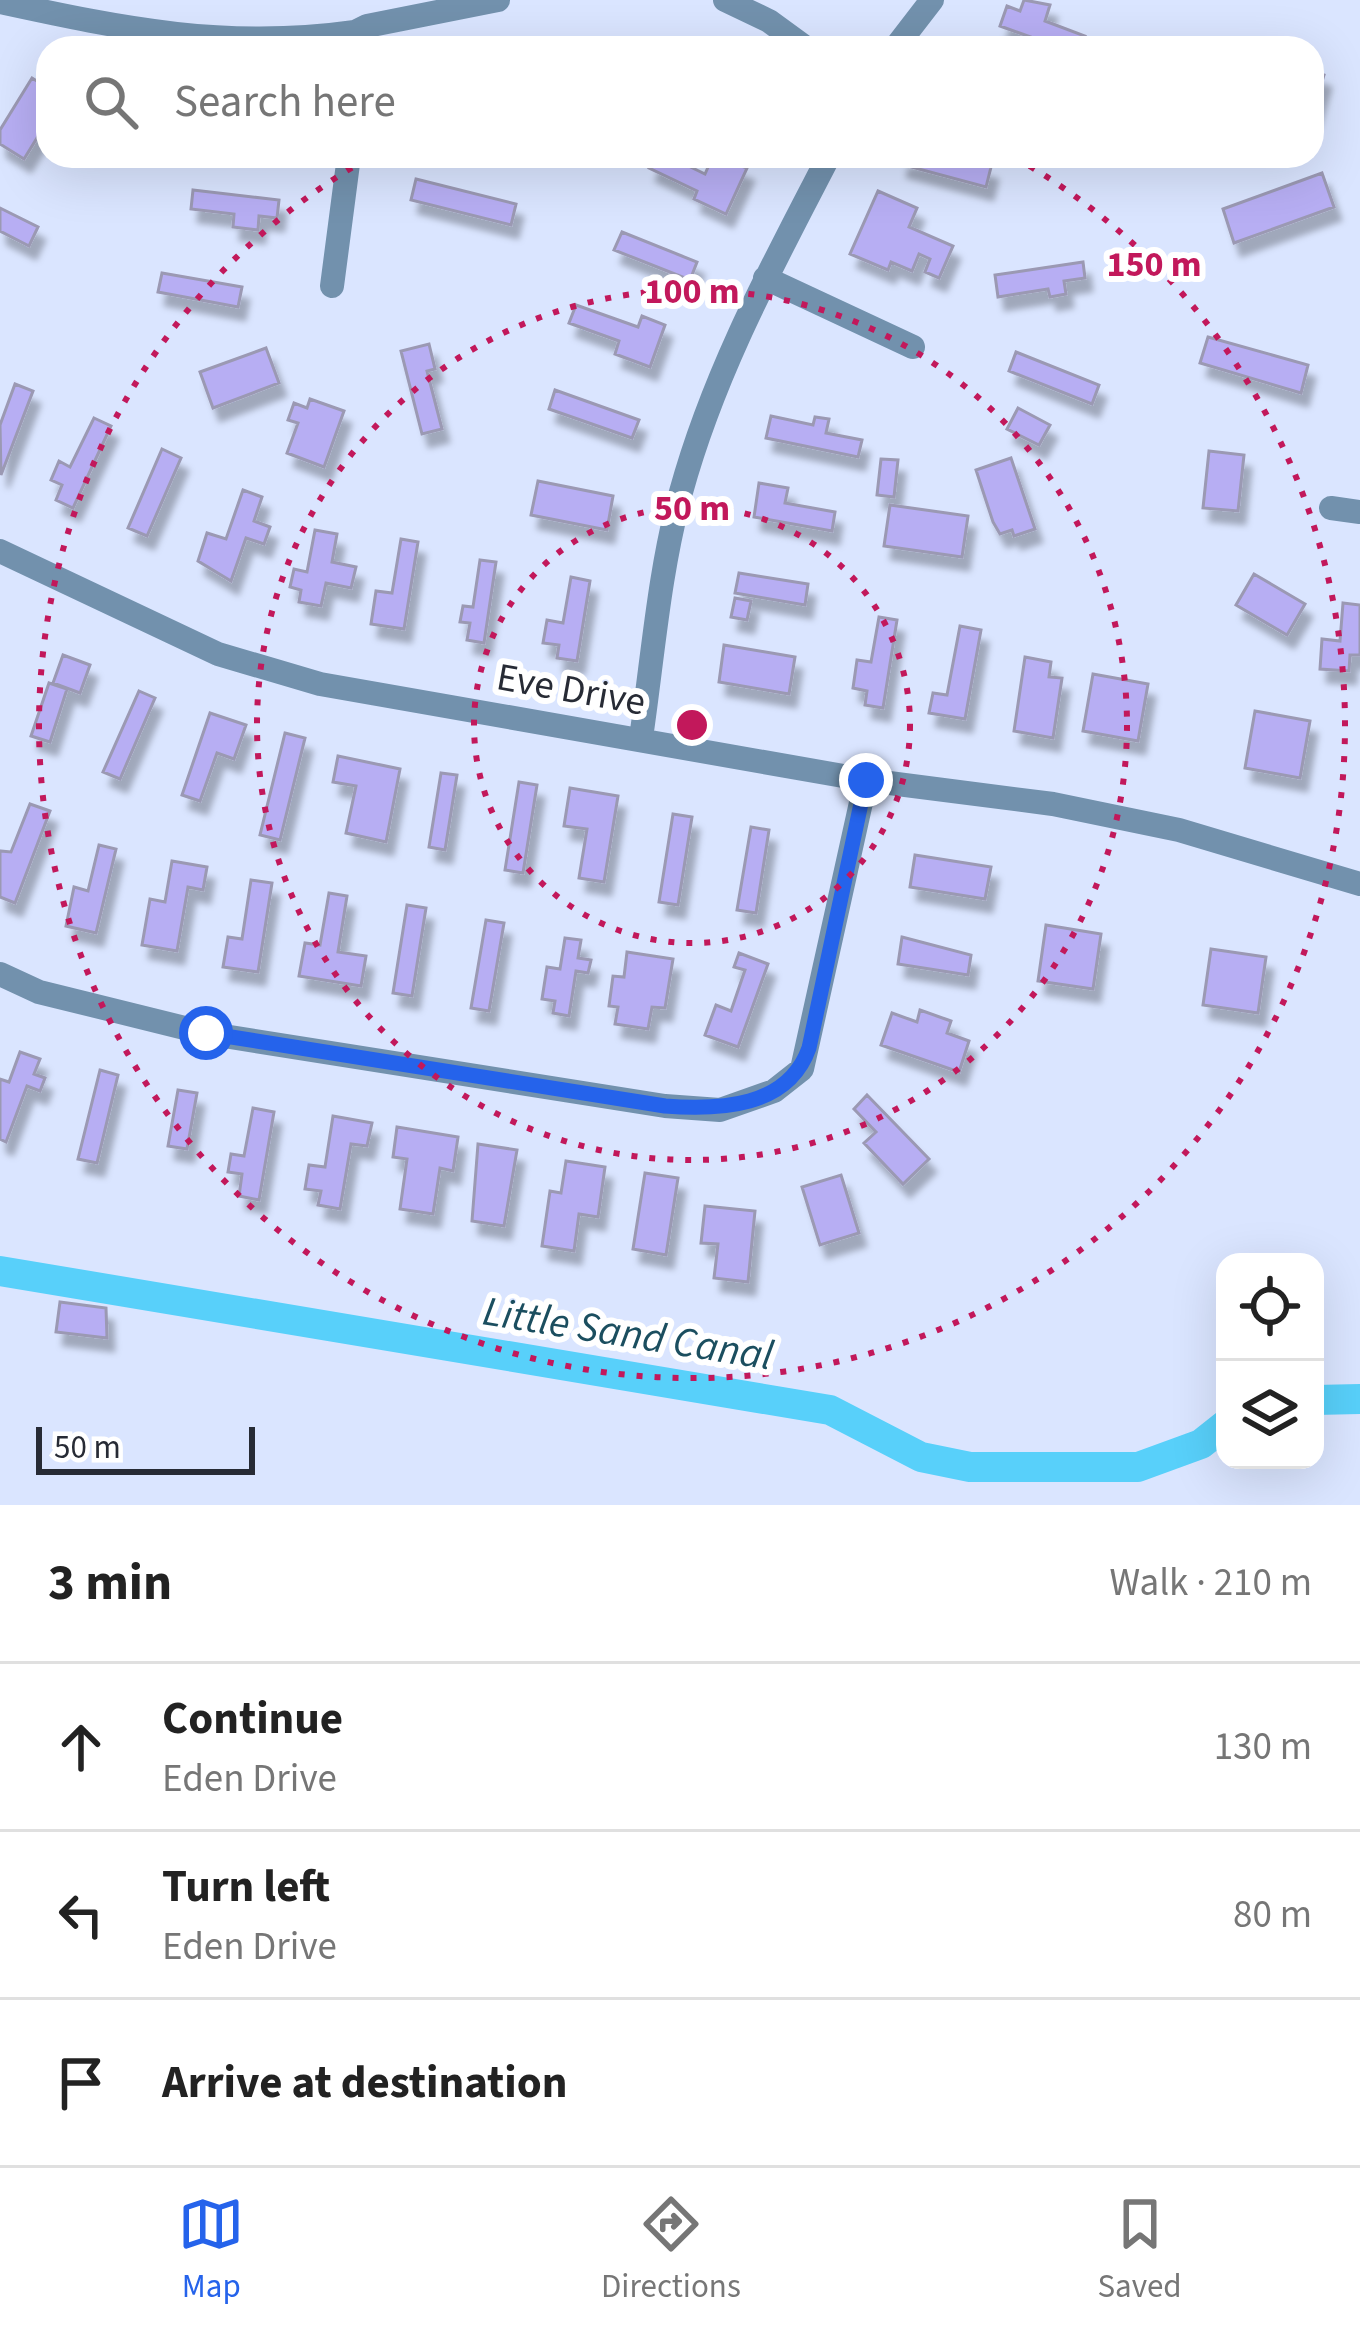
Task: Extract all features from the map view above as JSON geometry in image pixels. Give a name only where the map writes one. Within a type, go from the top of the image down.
[{"type":"street","points":[[369,36],[498,0]]},
{"type":"street","points":[[725,0],[790,36]]},
{"type":"street","points":[[905,36],[932,0]]},
{"type":"street","points":[[0,2],[175,36]]},
{"type":"street","points":[[332,286],[348,168]]},
{"type":"street","points":[[641,738],[665,562],[681,490],[735,335],[823,168]]},
{"type":"street","points":[[765,278],[913,347]]},
{"type":"street","points":[[1331,508],[1360,512]]},
{"type":"street","name":"Eve Drive","points":[[0,551],[218,654],[320,684],[866,780],[1053,805],[1158,826],[1360,884]]},
{"type":"street","points":[[0,974],[39,992],[206,1033],[469,1078],[720,1110],[775,1091],[802,1069],[866,780]]},
{"type":"building","points":[[1024,0],[1050,5],[1045,21],[1085,36],[1028,36],[1000,26],[1007,6],[1020,11]]},
{"type":"building","points":[[32,78],[36,80],[36,140],[24,159],[0,144],[0,130]]},
{"type":"building","points":[[649,168],[693,168],[705,174],[708,168],[747,168],[726,214],[694,199],[697,191]]},
{"type":"building","points":[[915,168],[991,168],[986,187]]},
{"type":"building","points":[[1322,173],[1334,207],[1234,243],[1223,209]]},
{"type":"building","points":[[416,179],[516,204],[511,225],[411,200]]},
{"type":"building","points":[[193,190],[279,200],[277,218],[259,216],[258,230],[233,227],[234,214],[191,209]]},
{"type":"building","points":[[878,191],[917,208],[909,227],[953,246],[939,278],[925,272],[930,259],[919,254],[912,271],[891,262],[888,270],[850,254]]},
{"type":"building","points":[[0,208],[38,227],[29,246],[0,231]]},
{"type":"building","points":[[622,232],[697,262],[690,280],[614,250]]},
{"type":"building","points":[[1083,262],[1085,278],[1064,281],[1066,294],[1050,297],[1048,289],[998,297],[995,275]]},
{"type":"building","points":[[162,273],[242,287],[238,307],[158,292]]},
{"type":"building","points":[[576,305],[638,327],[642,316],[665,325],[650,367],[615,354],[619,341],[569,323]]},
{"type":"building","points":[[1208,337],[1308,365],[1301,393],[1200,363]]},
{"type":"building","points":[[429,344],[435,369],[427,371],[442,429],[422,434],[401,351]]},
{"type":"building","points":[[266,348],[279,383],[213,408],[200,372]]},
{"type":"building","points":[[1016,352],[1099,385],[1092,404],[1009,371]]},
{"type":"building","points":[[15,384],[33,391],[1,475],[0,425]]},
{"type":"building","points":[[555,390],[639,420],[632,438],[549,409]]},
{"type":"building","points":[[310,399],[344,411],[324,467],[287,453],[298,423],[288,420],[294,403],[307,408]]},
{"type":"building","points":[[1018,408],[1050,425],[1039,445],[1007,429]]},
{"type":"building","points":[[771,416],[813,425],[815,417],[829,419],[826,433],[862,440],[858,457],[766,438]]},
{"type":"building","points":[[94,418],[111,426],[73,508],[56,500],[62,485],[51,480],[59,461],[70,467]]},
{"type":"building","points":[[162,449],[181,458],[147,536],[128,528]]},
{"type":"building","points":[[1209,451],[1244,455],[1238,511],[1203,508]]},
{"type":"building","points":[[1011,458],[1035,529],[1014,536],[1012,530],[1000,534],[993,522],[976,470]]},
{"type":"building","points":[[881,459],[898,460],[894,497],[877,495]]},
{"type":"building","points":[[538,481],[613,496],[607,530],[531,515]]},
{"type":"building","points":[[759,483],[788,488],[785,503],[835,512],[832,531],[754,517]]},
{"type":"building","points":[[243,490],[262,497],[254,521],[270,527],[264,544],[246,538],[231,581],[198,561],[207,533],[226,539]]},
{"type":"building","points":[[890,505],[968,516],[962,557],[884,546]]},
{"type":"building","points":[[315,530],[337,534],[332,562],[356,567],[351,588],[326,583],[321,606],[299,602],[301,590],[290,587],[294,569],[307,572]]},
{"type":"building","points":[[401,539],[418,542],[404,629],[371,624],[376,591],[392,593]]},
{"type":"building","points":[[480,560],[496,562],[484,643],[467,640],[470,623],[460,622],[463,606],[473,607]]},
{"type":"building","points":[[739,573],[808,584],[805,605],[735,593]]},
{"type":"building","points":[[1254,574],[1305,604],[1287,635],[1236,605]]},
{"type":"building","points":[[571,577],[590,581],[577,661],[557,658],[559,645],[543,643],[547,620],[563,623]]},
{"type":"building","points":[[735,598],[751,601],[747,620],[731,617]]},
{"type":"building","points":[[1343,603],[1360,605],[1360,655],[1350,655],[1349,671],[1320,669],[1322,639],[1340,641]]},
{"type":"building","points":[[879,617],[897,620],[883,708],[865,705],[867,691],[853,688],[857,660],[871,662]]},
{"type":"building","points":[[960,626],[981,630],[965,719],[929,713],[933,693],[947,695]]},
{"type":"building","points":[[724,645],[795,657],[789,694],[719,682]]},
{"type":"building","points":[[63,655],[90,665],[80,693],[53,683]]},
{"type":"building","points":[[1025,657],[1051,662],[1049,677],[1062,678],[1053,738],[1014,731]]},
{"type":"building","points":[[1093,674],[1148,684],[1138,741],[1083,731]]},
{"type":"building","points":[[49,683],[67,689],[50,742],[31,736]]},
{"type":"building","points":[[139,691],[155,698],[120,779],[103,772]]},
{"type":"building","points":[[1255,711],[1310,721],[1300,778],[1245,768]]},
{"type":"building","points":[[210,713],[246,725],[234,759],[217,753],[200,801],[182,795]]},
{"type":"building","points":[[285,733],[305,738],[280,840],[260,835]]},
{"type":"building","points":[[338,756],[400,769],[386,842],[346,833],[356,786],[333,782]]},
{"type":"building","points":[[441,773],[457,775],[445,850],[429,847]]},
{"type":"building","points":[[519,782],[537,785],[523,873],[505,870]]},
{"type":"building","points":[[570,788],[618,796],[604,882],[579,878],[587,829],[564,826]]},
{"type":"building","points":[[30,804],[50,811],[15,903],[0,897],[0,851],[11,852]]},
{"type":"building","points":[[673,814],[692,817],[678,905],[659,902]]},
{"type":"building","points":[[751,827],[769,830],[756,913],[737,910]]},
{"type":"building","points":[[99,845],[116,849],[96,933],[66,926],[74,887],[88,891]]},
{"type":"building","points":[[915,855],[991,867],[985,899],[910,887]]},
{"type":"building","points":[[172,861],[207,867],[203,890],[188,887],[177,951],[142,945],[150,899],[165,902]]},
{"type":"building","points":[[251,880],[272,883],[258,972],[223,967],[228,937],[242,939]]},
{"type":"building","points":[[329,893],[347,896],[338,952],[366,956],[361,986],[299,976],[305,943],[320,945]]},
{"type":"building","points":[[407,905],[426,908],[412,996],[393,993]]},
{"type":"building","points":[[486,920],[504,923],[489,1011],[471,1008]]},
{"type":"building","points":[[1046,925],[1101,934],[1093,989],[1038,981]]},
{"type":"building","points":[[902,937],[971,955],[968,975],[898,964]]},
{"type":"building","points":[[565,938],[581,940],[578,958],[591,960],[588,973],[576,971],[569,1016],[553,1013],[555,1001],[542,999],[547,967],[560,969]]},
{"type":"building","points":[[1211,949],[1266,957],[1258,1013],[1203,1005]]},
{"type":"building","points":[[627,952],[673,959],[665,1008],[652,1007],[648,1029],[615,1024],[618,1007],[609,1006],[613,976],[624,977]]},
{"type":"building","points":[[739,953],[768,964],[738,1047],[705,1035],[716,1005],[731,1011],[745,970],[734,967]]},
{"type":"building","points":[[920,1010],[951,1021],[947,1033],[969,1041],[959,1072],[881,1045],[892,1013],[917,1022]]},
{"type":"building","points":[[20,1052],[40,1059],[34,1074],[45,1078],[40,1091],[27,1086],[6,1142],[0,1139],[0,1079],[9,1082]]},
{"type":"building","points":[[100,1070],[118,1075],[97,1163],[78,1159]]},
{"type":"building","points":[[178,1090],[197,1093],[187,1149],[168,1146]]},
{"type":"building","points":[[867,1095],[929,1159],[903,1184],[864,1143],[876,1132],[854,1109]]},
{"type":"building","points":[[253,1108],[274,1112],[259,1200],[239,1196],[242,1174],[228,1172],[231,1154],[244,1156]]},
{"type":"building","points":[[333,1116],[372,1123],[367,1146],[351,1144],[340,1209],[318,1205],[321,1191],[305,1189],[309,1165],[325,1167]]},
{"type":"building","points":[[397,1127],[458,1137],[453,1171],[440,1168],[433,1214],[400,1209],[407,1159],[393,1157]]},
{"type":"building","points":[[478,1144],[517,1150],[504,1226],[472,1221]]},
{"type":"building","points":[[566,1161],[605,1167],[598,1217],[579,1214],[574,1251],[542,1246],[550,1191],[561,1193]]},
{"type":"building","points":[[645,1173],[678,1178],[666,1255],[633,1249]]},
{"type":"building","points":[[841,1175],[859,1233],[820,1245],[802,1187]]},
{"type":"building","points":[[705,1206],[755,1211],[748,1282],[714,1278],[718,1244],[701,1243]]},
{"type":"building","points":[[60,1302],[106,1308],[107,1338],[56,1332]]},
{"type":"waterway","name":"Little Sand Canal","points":[[0,1271],[830,1410],[921,1457],[970,1467],[1138,1467],[1201,1444],[1216,1432]]},
{"type":"waterway","name":"Little Sand Canal","points":[[1324,1400],[1360,1399]]},
{"type":"route","points":[[206,1033],[665,1106],[720,1110],[775,1091],[802,1069],[809,1048],[866,780]]}]
